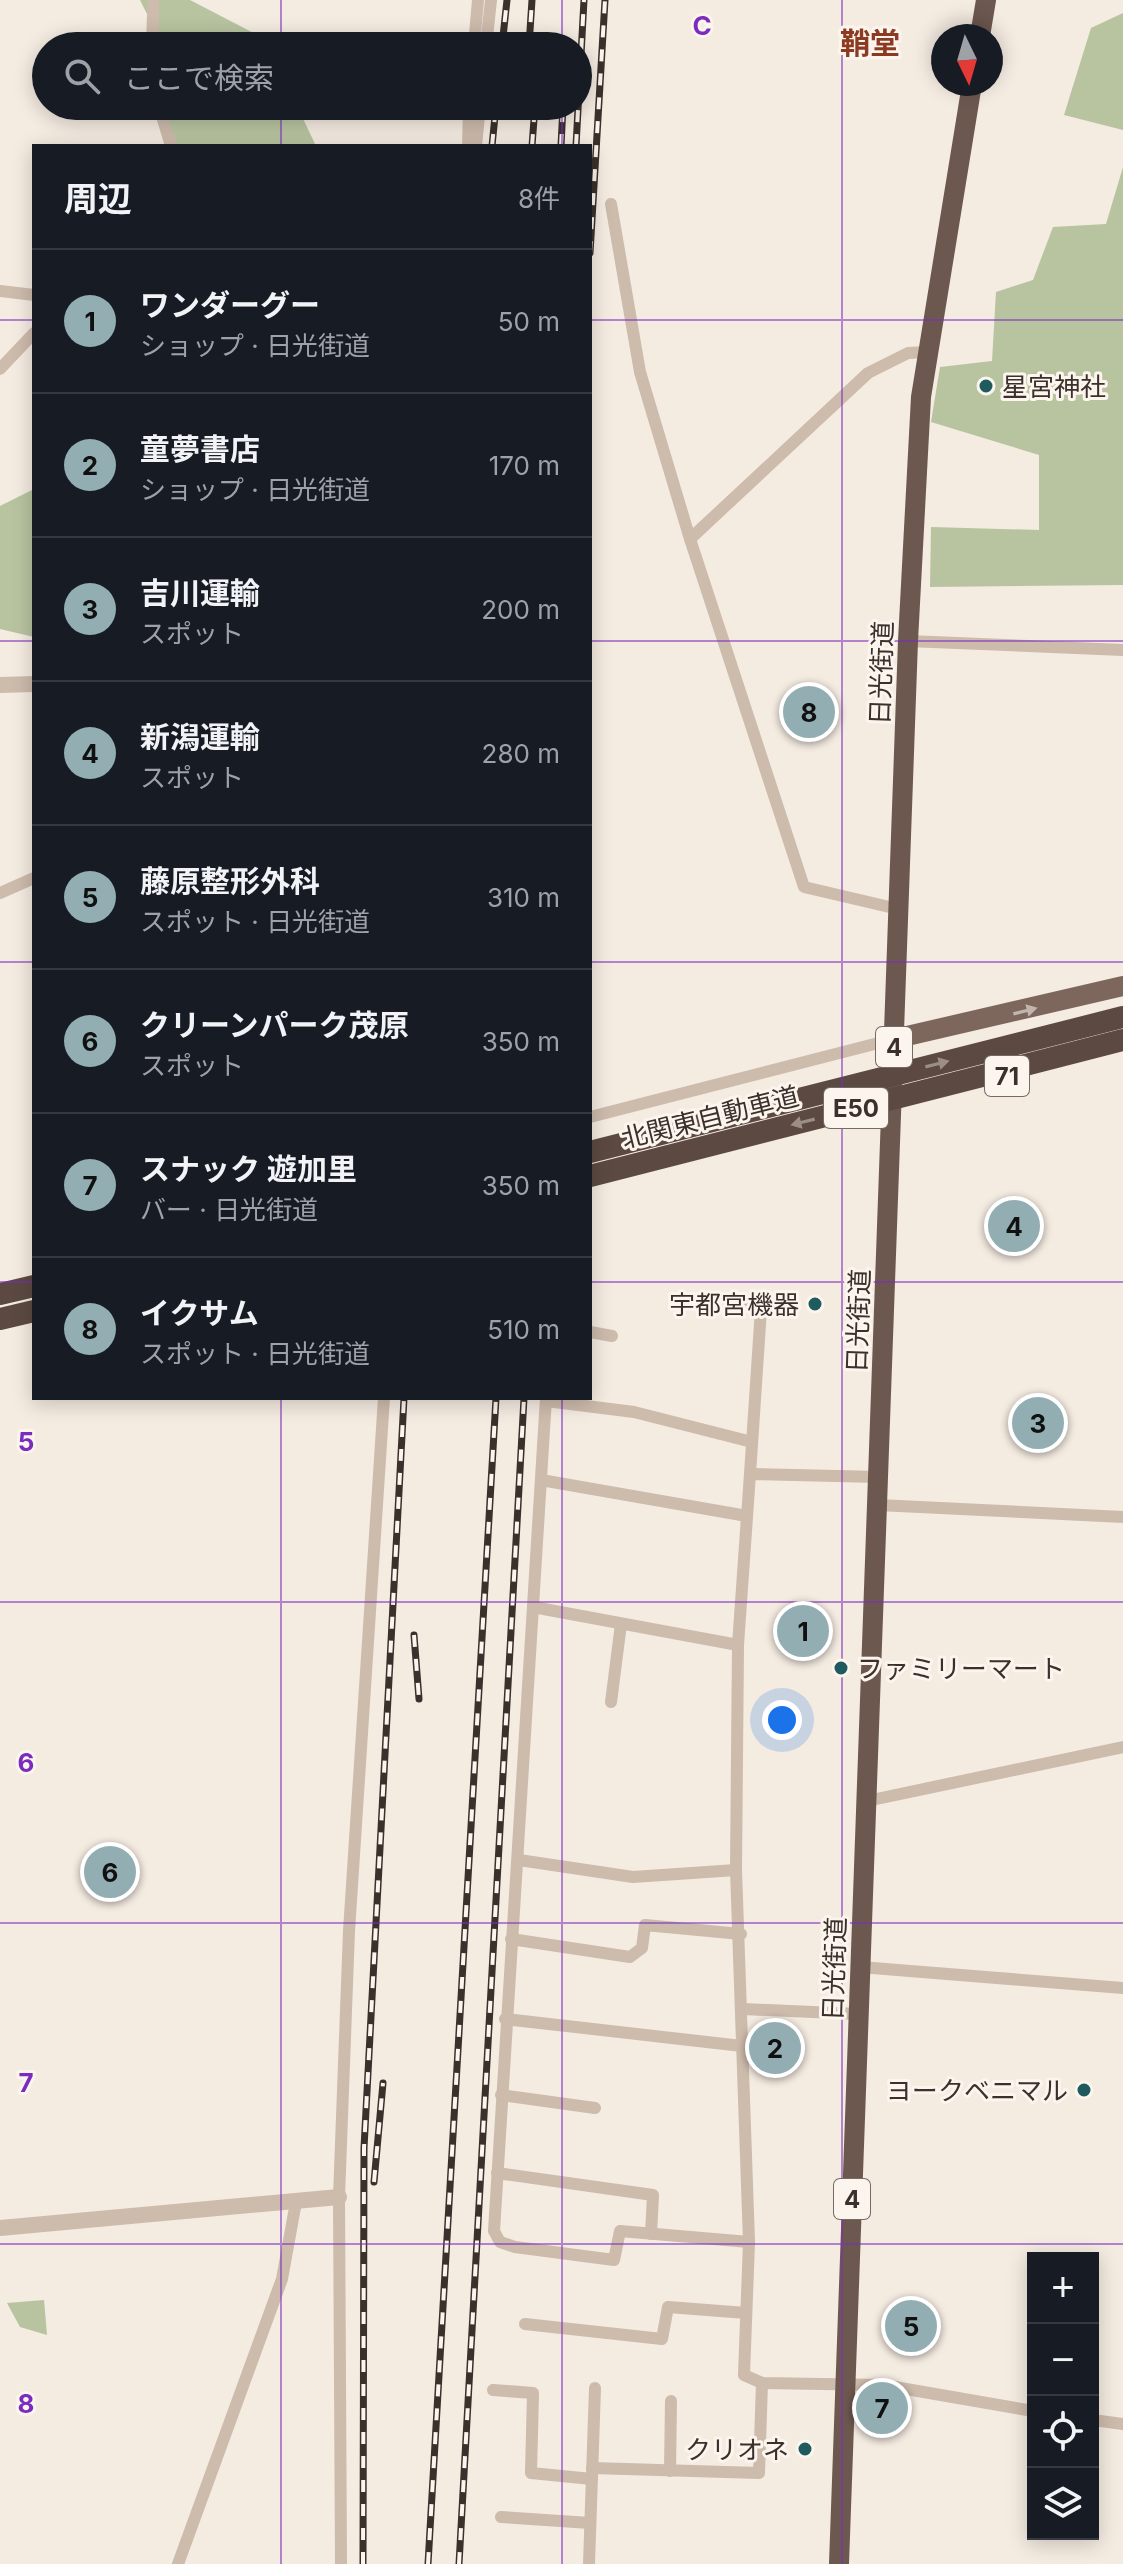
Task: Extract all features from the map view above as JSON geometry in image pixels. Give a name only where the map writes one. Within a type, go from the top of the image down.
[{"type":"highway","points":[[981,24],[984,1]]},
{"type":"highway","name":"日光街道","points":[[839,2564],[908,641],[927,352],[970,96]]},
{"type":"highway","name":"北関東自動車道","points":[[592,1151],[1123,1017]]},
{"type":"highway","name":"北関東自動車道","points":[[592,1175],[1123,1040]]},
{"type":"highway","points":[[0,1294],[32,1286]]},
{"type":"highway","points":[[0,1319],[32,1311]]},
{"type":"main road","name":"71","points":[[894,1039],[1123,986]]},
{"type":"main road","name":"71","points":[[892,1102],[1123,1051]]},
{"type":"street","points":[[153,0],[153,32]]},
{"type":"street","points":[[475,32],[478,0]]},
{"type":"street","points":[[488,32],[491,0]]},
{"type":"street","points":[[163,120],[170,144]]},
{"type":"street","points":[[468,144],[469,120]]},
{"type":"street","points":[[476,144],[479,120]]},
{"type":"street","points":[[611,204],[640,372],[690,539],[804,887],[898,909]]},
{"type":"street","points":[[0,291],[32,295]]},
{"type":"street","points":[[0,369],[32,335]]},
{"type":"street","points":[[690,539],[868,373],[908,353],[927,352]]},
{"type":"street","points":[[908,641],[1123,650]]},
{"type":"street","points":[[0,685],[32,684]]},
{"type":"street","points":[[0,893],[32,879]]},
{"type":"street","points":[[592,1116],[894,1039]]},
{"type":"street","points":[[734,1302],[761,1309],[738,1645],[736,1870],[741,1934],[749,2242],[744,2375],[762,2383],[910,2388],[1027,2410]]},
{"type":"street","points":[[0,1325],[32,1317]]},
{"type":"street","points":[[592,1332],[612,1336]]},
{"type":"street","points":[[341,2564],[339,2197],[349,1931],[384,1400]]},
{"type":"street","points":[[546,1400],[519,1860],[505,2019],[493,2218],[500,2242],[614,2260],[620,2231],[749,2242]]},
{"type":"street","points":[[553,1400],[634,1412],[752,1442]]},
{"type":"street","points":[[750,1474],[879,1477]]},
{"type":"street","points":[[541,1480],[747,1516]]},
{"type":"street","points":[[878,1505],[1123,1517]]},
{"type":"street","points":[[533,1607],[738,1645]]},
{"type":"street","points":[[611,1702],[621,1624]]},
{"type":"street","points":[[867,1801],[1123,1747]]},
{"type":"street","points":[[519,1860],[633,1877],[736,1870]]},
{"type":"street","points":[[511,1939],[630,1957],[642,1948],[645,1925],[741,1934]]},
{"type":"street","points":[[860,1967],[1123,1988]]},
{"type":"street","points":[[743,2009],[858,2014]]},
{"type":"street","points":[[505,2019],[742,2046]]},
{"type":"street","points":[[501,2095],[595,2108]]},
{"type":"street","points":[[497,2173],[653,2195],[651,2234]]},
{"type":"street","points":[[0,2228],[339,2197]]},
{"type":"street","points":[[178,2564],[282,2279],[296,2202]]},
{"type":"street","points":[[525,2324],[662,2339],[668,2307],[746,2313]]},
{"type":"street","points":[[493,2390],[533,2393],[531,2473],[759,2473],[762,2383]]},
{"type":"street","points":[[589,2564],[595,2388]]},
{"type":"street","points":[[670,2471],[671,2401]]},
{"type":"street","points":[[1099,2421],[1123,2424]]},
{"type":"street","points":[[501,2517],[590,2523]]},
{"type":"green space","points":[[140,0],[190,0],[252,32],[146,32],[147,14]]},
{"type":"green space","points":[[1123,13],[1123,130],[1064,115],[1091,28]]},
{"type":"green space","points":[[160,120],[304,120],[315,144],[173,144]]},
{"type":"green space","points":[[1123,167],[1123,585],[930,587],[931,527],[1039,530],[1039,455],[931,422],[940,367],[992,361],[996,292],[1033,280],[1053,227],[1106,224]]},
{"type":"green space","points":[[32,490],[32,637],[0,629],[0,506]]},
{"type":"green space","points":[[44,2300],[47,2335],[20,2327],[7,2303]]},
{"type":"railway","points":[[504,32],[507,0]]},
{"type":"railway","points":[[530,32],[532,0]]},
{"type":"railway","points":[[582,32],[584,0]]},
{"type":"railway","points":[[592,219],[605,0]]},
{"type":"railway","points":[[492,144],[495,120]]},
{"type":"railway","points":[[532,144],[534,120]]},
{"type":"railway","points":[[561,144],[562,120]]},
{"type":"railway","points":[[576,144],[577,120]]},
{"type":"railway","points":[[363,2564],[364,2148],[404,1400]]},
{"type":"railway","points":[[428,2564],[496,1400]]},
{"type":"railway","points":[[459,2564],[524,1400]]},
{"type":"railway","points":[[414,1635],[419,1699]]},
{"type":"railway","points":[[374,2182],[383,2083]]},
{"type":"place","name":"星宮神社","points":[[986,386]]},
{"type":"place","name":"イクサム","points":[[809,712]]},
{"type":"place","name":"新潟運輸","points":[[1014,1226]]},
{"type":"place","name":"宇都宮機器","points":[[815,1304]]},
{"type":"place","name":"吉川運輸","points":[[1038,1423]]},
{"type":"place","name":"ワンダーグー","points":[[803,1631]]},
{"type":"place","name":"ファミリーマート","points":[[841,1668]]},
{"type":"place","name":"クリーンパーク茂原","points":[[110,1872]]},
{"type":"place","name":"童夢書店","points":[[775,2048]]},
{"type":"place","name":"ヨークベニマル","points":[[1084,2090]]},
{"type":"place","name":"藤原整形外科","points":[[911,2326]]},
{"type":"place","name":"スナック 遊加里","points":[[882,2408]]},
{"type":"place","name":"クリオネ","points":[[805,2449]]},
{"type":"district","name":"鞘堂","points":[[870,43]]}]
